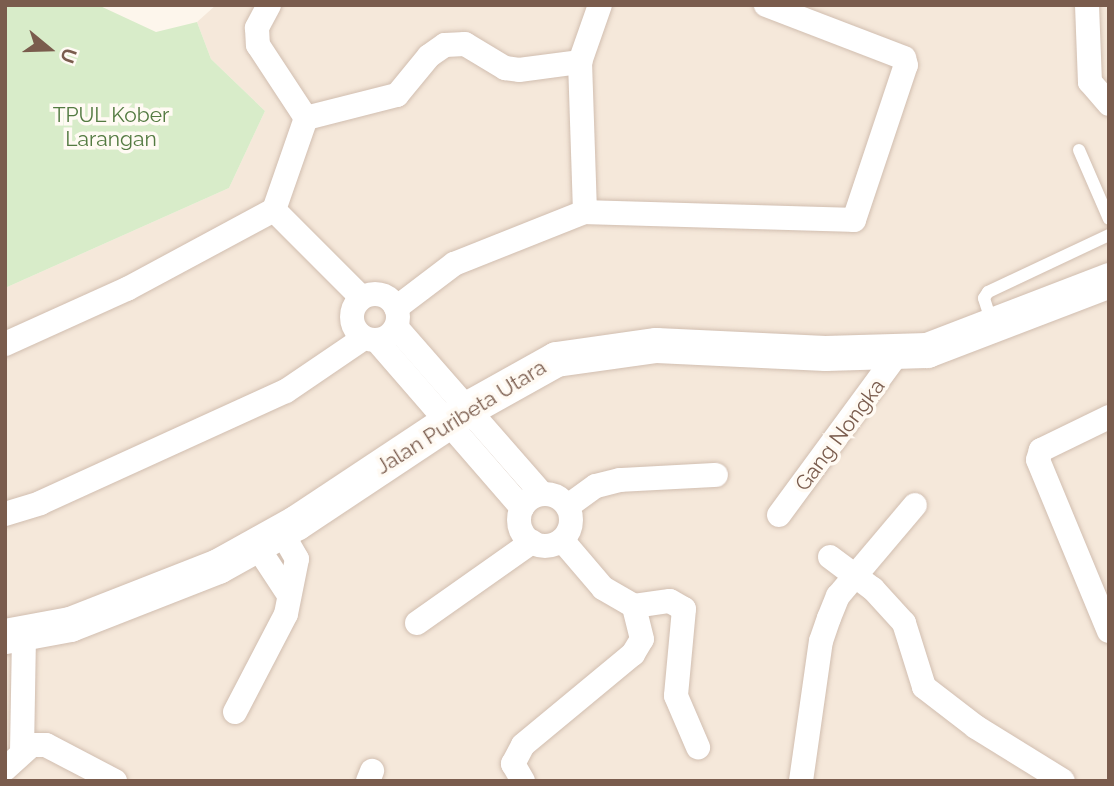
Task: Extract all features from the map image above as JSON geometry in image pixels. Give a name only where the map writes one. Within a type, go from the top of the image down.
[{"type":"street","points":[[269,5],[257,28],[258,45],[306,118]]},
{"type":"street","points":[[586,212],[580,62],[600,5]]},
{"type":"street","points":[[5,514],[40,503],[286,391],[384,328],[454,264],[586,212],[854,220],[906,65],[904,58],[766,5]]},
{"type":"street","points":[[1087,5],[1090,82],[1109,104]]},
{"type":"street","points":[[306,118],[397,95],[429,56],[445,45],[465,44],[505,68],[519,70],[580,62]]},
{"type":"street","points":[[5,344],[127,289],[274,209],[306,118]]},
{"type":"street","points":[[274,209],[362,298]]},
{"type":"street","name":"Jalan Puribeta Utara","points":[[11,642],[134,603],[268,538],[530,371],[573,354],[656,345],[898,353],[927,349],[993,327],[1109,281]]},
{"type":"street","points":[[384,328],[351,319],[362,298],[377,294],[384,328],[460,414],[542,494]]},
{"type":"street","name":"Gang Nongka","points":[[779,515],[898,353]]},
{"type":"street","points":[[460,414],[522,508]]},
{"type":"street","points":[[1109,417],[1041,450],[1038,460],[1102,597],[1109,631]]},
{"type":"street","points":[[568,506],[596,486],[620,480],[716,475]]},
{"type":"street","points":[[416,623],[532,542],[553,545],[562,540],[571,524],[568,506],[552,494],[542,494],[522,508],[519,521],[532,542]]},
{"type":"street","points":[[801,781],[819,671],[821,642],[838,596],[915,505]]},
{"type":"street","points":[[234,712],[286,614],[289,595],[268,538]]},
{"type":"street","points":[[562,540],[603,588],[634,607],[670,601],[684,609],[676,696],[698,747]]},
{"type":"street","points":[[830,557],[856,575],[904,623],[924,687],[976,727],[1063,781]]},
{"type":"street","points":[[523,781],[513,764],[523,746],[633,654],[642,639],[634,607]]},
{"type":"street","points":[[5,722],[10,692],[11,642]]},
{"type":"street","points":[[11,642],[13,760]]},
{"type":"street","points":[[13,760],[32,745],[46,746],[115,781]]},
{"type":"lane","points":[[1079,150],[1109,219]]},
{"type":"lane","points":[[993,327],[984,298],[988,292],[1109,235]]},
{"type":"shaded area","points":[[216,5],[1109,5],[1109,781],[5,781],[5,288],[229,188],[265,111],[211,59],[197,22]]},
{"type":"green space","name":"TPUL Kober Larangan","points":[[5,5],[98,5],[156,32],[197,22],[211,59],[265,111],[229,188],[5,288]]}]
